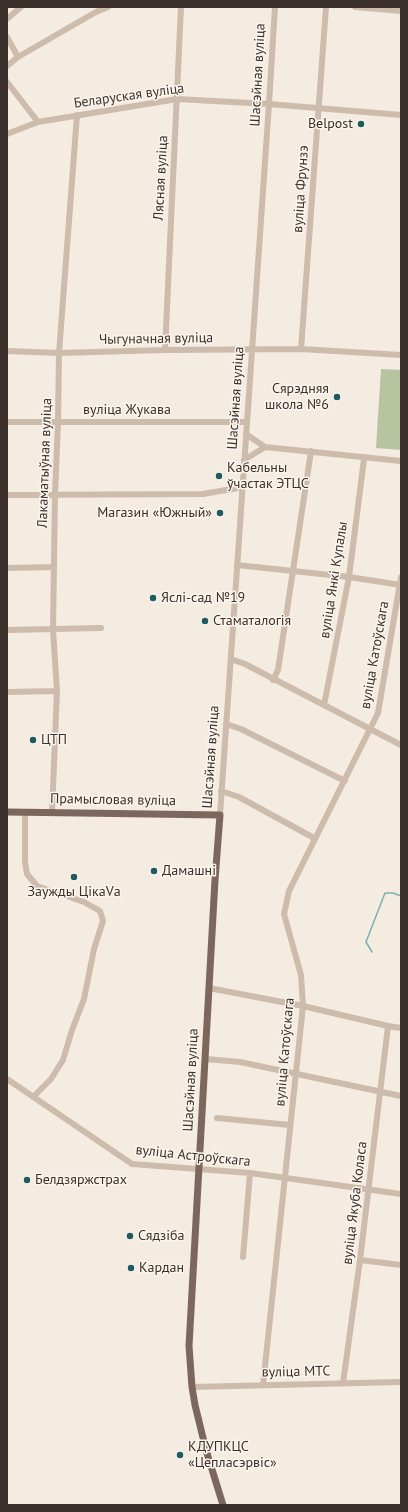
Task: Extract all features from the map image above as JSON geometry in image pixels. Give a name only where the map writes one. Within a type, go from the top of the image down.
[{"type":"main road","name":"Прамысловая вуліца","points":[[7,812],[220,815]]},
{"type":"main road","name":"Шасэйная вуліца","points":[[220,815],[200,1168],[189,1325],[189,1346],[192,1387],[204,1444],[223,1505]]},
{"type":"street","points":[[7,19],[21,7]]},
{"type":"street","points":[[7,66],[18,57],[96,12],[108,7]]},
{"type":"street","name":"Лясная вуліца","points":[[165,350],[180,7]]},
{"type":"street","name":"Шасэйная вуліца","points":[[220,815],[275,7]]},
{"type":"street","name":"вуліца Фрунзэ","points":[[301,349],[326,7]]},
{"type":"street","points":[[355,7],[401,11]]},
{"type":"street","points":[[7,37],[18,57]]},
{"type":"street","points":[[7,82],[38,122]]},
{"type":"street","name":"Беларуская вуліца","points":[[7,134],[38,122],[177,99],[269,104],[401,115]]},
{"type":"street","name":"Лакаматыўная вуліца","points":[[52,812],[57,691],[54,630],[54,567],[59,353],[77,115]]},
{"type":"street","name":"Чыгуначная вуліца","points":[[7,351],[59,353],[165,350],[301,349],[401,355]]},
{"type":"street","name":"вуліца Жукава","points":[[7,422],[247,422]]},
{"type":"street","points":[[246,434],[265,447],[401,462]]},
{"type":"street","points":[[244,460],[265,447]]},
{"type":"street","points":[[273,680],[278,670],[311,451]]},
{"type":"street","name":"вуліца Янкі Купалы","points":[[324,705],[349,577],[364,459]]},
{"type":"street","points":[[7,495],[203,494],[242,487]]},
{"type":"street","points":[[237,565],[349,577],[400,585]]},
{"type":"street","points":[[7,568],[54,567]]},
{"type":"street","name":"вуліца Катоўскага","points":[[264,1385],[284,1177],[303,1006],[301,975],[284,914],[288,891],[371,730],[378,713],[401,577]]},
{"type":"street","points":[[7,630],[101,628]]},
{"type":"street","points":[[231,659],[245,664],[273,680],[401,744]]},
{"type":"street","points":[[7,692],[57,691]]},
{"type":"street","points":[[226,724],[241,729],[344,782]]},
{"type":"street","points":[[221,791],[239,797],[314,838]]},
{"type":"street","points":[[25,812],[25,862],[28,874],[37,886],[84,902],[100,911],[103,920],[94,949],[84,999],[72,1030],[63,1060],[51,1079],[33,1097]]},
{"type":"street","points":[[209,988],[303,1006],[401,1028]]},
{"type":"street","name":"вуліца Якуба Коласа","points":[[343,1383],[369,1190],[388,1026]]},
{"type":"street","points":[[206,1060],[240,1062],[401,1096]]},
{"type":"street","name":"вуліца Астроўскага","points":[[7,1079],[132,1164],[250,1173],[401,1194]]},
{"type":"street","points":[[217,1118],[290,1125]]},
{"type":"street","points":[[243,1257],[250,1173]]},
{"type":"street","points":[[360,1260],[401,1265]]},
{"type":"street","name":"вуліца МТС","points":[[192,1387],[401,1382]]},
{"type":"green space","points":[[381,369],[401,370],[401,450],[376,448]]},
{"type":"waterway","points":[[372,952],[366,942],[385,893],[393,893],[401,896]]},
{"type":"place","name":"Belpost","points":[[361,124]]},
{"type":"place","name":"Сярэдняя школа №6","points":[[337,397]]},
{"type":"place","name":"Кабельны ўчастак ЭТЦС","points":[[219,476]]},
{"type":"place","name":"Магазин «Южный»","points":[[220,513]]},
{"type":"place","name":"Яслі-сад №19","points":[[153,598]]},
{"type":"place","name":"Стаматалогія","points":[[205,621]]},
{"type":"place","name":"ЦТП","points":[[33,740]]},
{"type":"place","name":"Дамашні","points":[[154,871]]},
{"type":"place","name":"Заужды ЦікаVа","points":[[74,877]]},
{"type":"place","name":"Белдзяржстрах","points":[[27,1180]]},
{"type":"place","name":"Сядзіба","points":[[130,1236]]},
{"type":"place","name":"Кардан","points":[[131,1268]]},
{"type":"place","name":"КДУПКЦС «Цепласэрвіс»","points":[[180,1455]]}]
